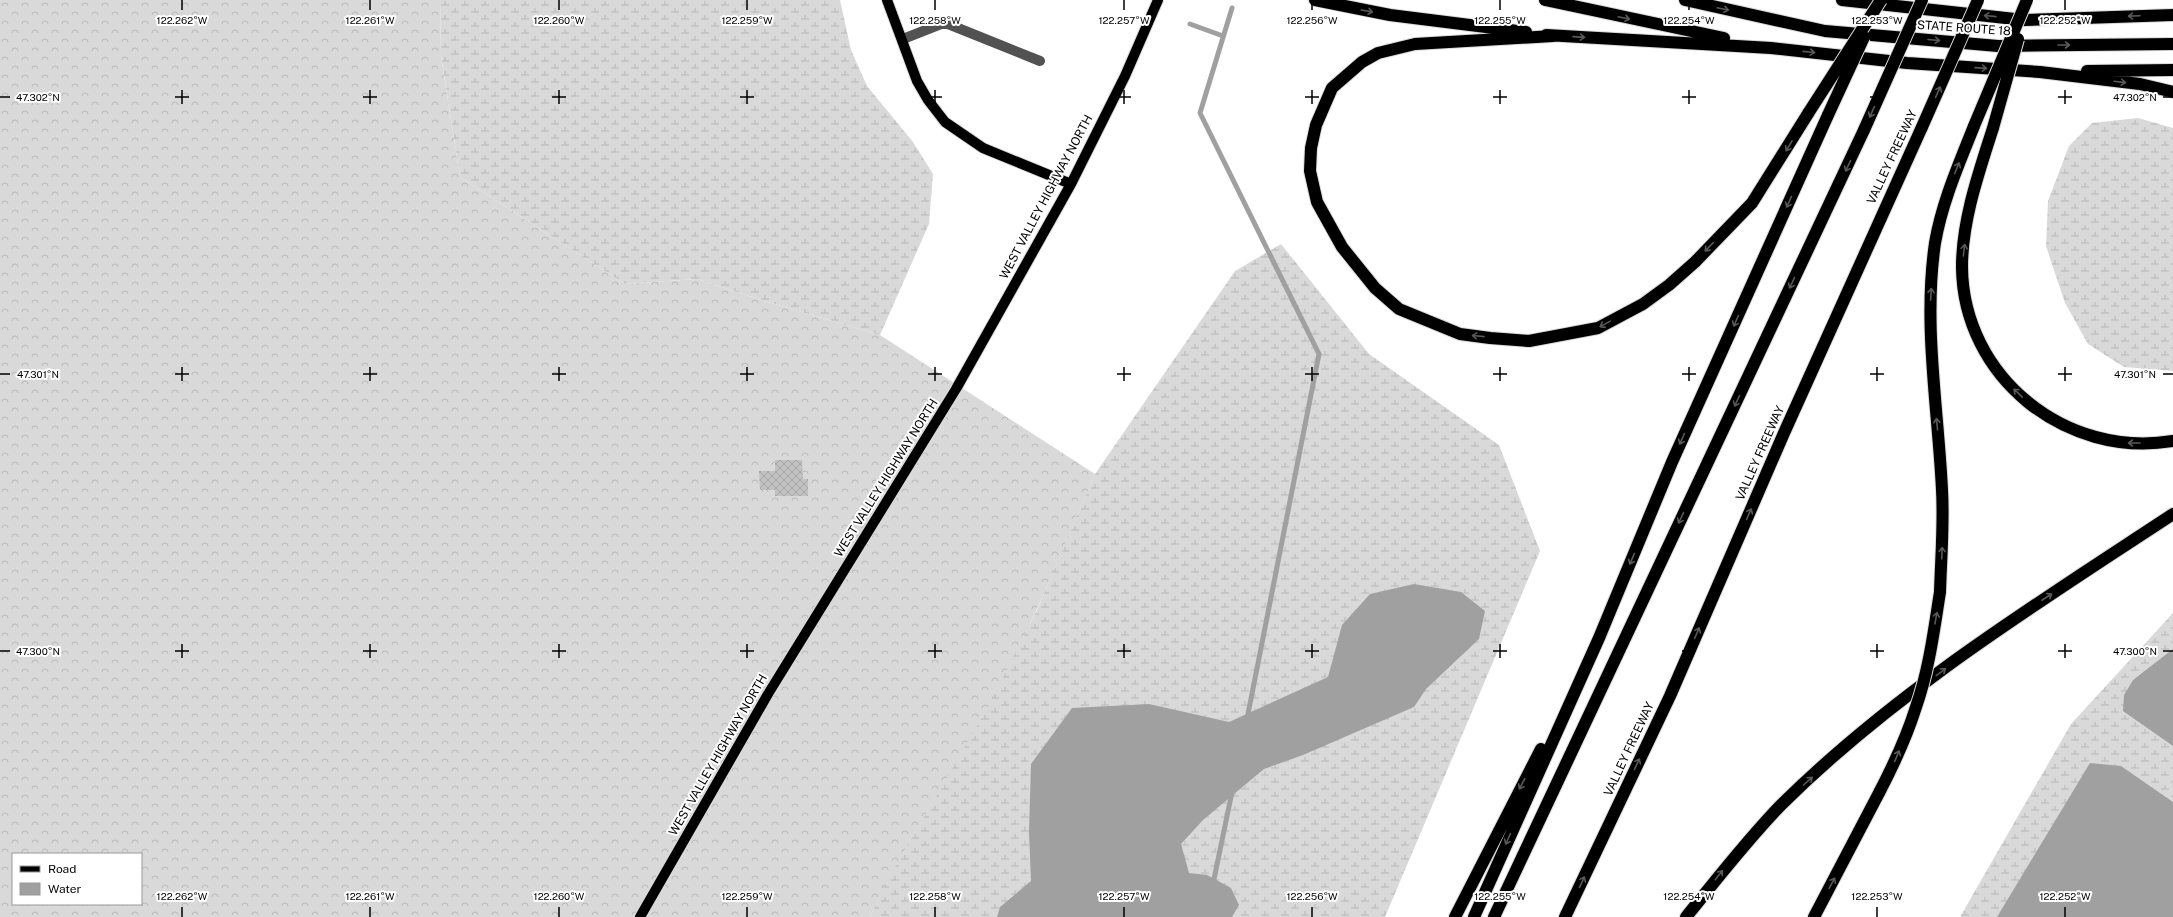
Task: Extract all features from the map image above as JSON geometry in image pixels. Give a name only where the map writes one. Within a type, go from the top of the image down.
[{"type":"highway","points":[[1315,0],[1390,15],[1553,36],[1771,48],[1907,63],[2040,72],[2140,84],[2173,92]]},
{"type":"highway","points":[[1546,0],[1771,48]]},
{"type":"highway","name":"STATE ROUTE 18","points":[[1685,0],[1833,32],[1998,46],[2173,44]]},
{"type":"highway","name":"STATE ROUTE 18","points":[[1842,0],[2024,20],[2173,15]]},
{"type":"highway","points":[[1553,36],[1415,44],[1378,53],[1362,62],[1332,88],[1316,125],[1311,148],[1310,171],[1317,202],[1342,247],[1375,288],[1400,309],[1460,334],[1529,341],[1598,328],[1643,304],[1669,285],[1695,262],[1752,204],[1881,0]]},
{"type":"highway","points":[[1474,917],[1599,638],[1672,462],[1881,0]]},
{"type":"highway","points":[[1494,917],[1864,130],[1922,0]]},
{"type":"highway","name":"VALLEY FREEWAY","points":[[1566,917],[1670,696],[1784,433],[1978,0]]},
{"type":"highway","points":[[1814,917],[1896,761],[1917,706],[1925,675],[1940,592],[1942,491],[1929,329],[1935,242],[1946,195],[2028,0]]},
{"type":"highway","points":[[2028,0],[1993,128],[1971,200],[1962,267],[1972,323],[1988,356],[2002,377],[2037,410],[2057,424],[2079,433],[2107,440],[2128,443],[2173,441]]},
{"type":"highway","points":[[2040,72],[2173,70]]},
{"type":"highway","points":[[1686,917],[1732,859],[1781,805],[1846,746],[1931,679],[2006,624],[2173,514]]},
{"type":"highway","points":[[1456,917],[1599,638]]},
{"type":"main road","points":[[887,0],[917,81],[928,100],[946,122],[983,148],[1070,184]]},
{"type":"main road","name":"WEST VALLEY HIGHWAY NORTH","points":[[640,917],[768,694],[956,389],[1070,184],[1127,71],[1158,0]]},
{"type":"lane","points":[[902,39],[941,24],[948,24],[1040,61]]},
{"type":"green space","points":[[0,0],[440,0],[441,57],[460,177],[625,284],[697,279],[758,299],[880,335],[1095,474],[1045,591],[1004,678],[898,863],[870,917],[0,917]]},
{"type":"green space","points":[[440,0],[840,0],[851,50],[867,86],[913,142],[933,174],[929,224],[880,335],[758,299],[697,279],[625,284],[460,177],[441,56]]},
{"type":"green space","points":[[2138,118],[2173,128],[2173,371],[2124,367],[2088,344],[2065,303],[2046,246],[2048,201],[2069,146],[2092,123]]},
{"type":"green space","points":[[1281,244],[1369,354],[1499,445],[1540,551],[1385,917],[870,917],[888,879],[989,705],[1037,610],[1095,474],[1235,271]]},
{"type":"green space","points":[[2173,613],[2173,917],[1960,917],[2071,724]]},
{"type":"water","points":[[1414,584],[1461,592],[1485,611],[1479,639],[1426,689],[1414,707],[1303,755],[1264,769],[1203,820],[1181,844],[1189,873],[1207,875],[1231,888],[1239,905],[1232,917],[997,917],[1000,907],[1031,881],[1029,832],[1031,764],[1072,708],[1149,704],[1229,722],[1328,677],[1342,625],[1370,594]]},
{"type":"water","points":[[2173,649],[2173,746],[2123,711],[2124,695],[2133,680]]},
{"type":"water","points":[[2090,763],[2121,766],[2173,802],[2173,917],[1997,917]]},
{"type":"building","points":[[775,460],[802,460],[803,479],[808,479],[808,496],[775,496],[775,490],[760,490],[759,471],[775,471]]},
{"type":"waterway","points":[[1232,8],[1200,113],[1319,354],[1247,719]]},
{"type":"waterway","points":[[1190,24],[1223,36]]},
{"type":"waterway","points":[[1213,884],[1232,792]]}]
